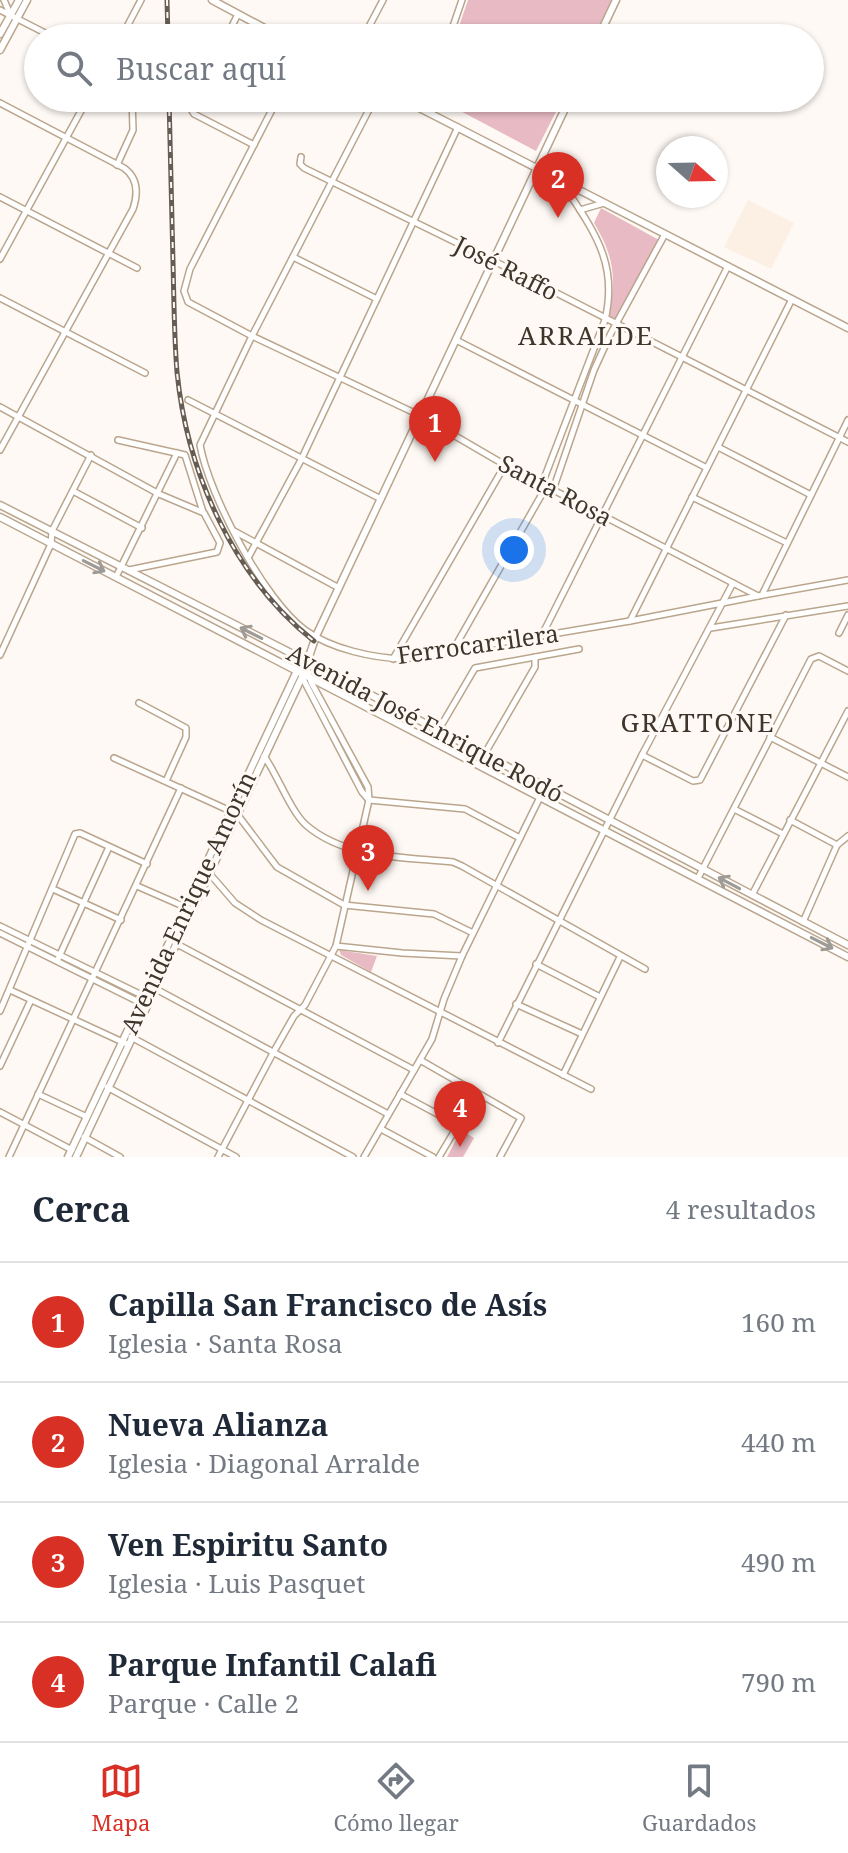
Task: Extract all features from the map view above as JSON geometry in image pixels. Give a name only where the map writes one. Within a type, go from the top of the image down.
[{"type":"street","points":[[4,0],[14,17]]},
{"type":"street","points":[[0,50],[23,0]]},
{"type":"street","points":[[128,24],[141,0]]},
{"type":"street","points":[[212,0],[257,24]]},
{"type":"street","points":[[370,24],[383,0]]},
{"type":"street","points":[[454,24],[462,0]]},
{"type":"street","points":[[605,24],[616,0]]},
{"type":"street","points":[[0,10],[28,24]]},
{"type":"street","points":[[233,24],[238,14]]},
{"type":"street","points":[[0,34],[14,17]]},
{"type":"street","points":[[0,103],[117,165],[134,177],[136,195],[133,209],[0,450]]},
{"type":"street","points":[[0,259],[80,112]]},
{"type":"street","points":[[117,165],[133,130],[132,112]]},
{"type":"street","points":[[191,112],[254,145],[271,112]]},
{"type":"street","name":"Ferrocarrilera","points":[[368,112],[213,413],[200,445],[217,496],[233,530],[270,591],[302,627],[316,636],[393,659],[541,637],[848,580]]},
{"type":"street","points":[[429,112],[848,328]]},
{"type":"street","name":"Avenida Enrique Amorín","points":[[72,1155],[262,756],[306,671],[316,636],[563,112]]},
{"type":"street","points":[[249,556],[301,460],[458,127]]},
{"type":"street","name":"Santa Rosa","points":[[254,145],[190,269],[184,291],[188,302],[252,336],[421,416],[601,516],[760,595]]},
{"type":"street","name":"José Raffo","points":[[301,157],[300,164],[304,168],[494,261],[848,442]]},
{"type":"street","points":[[452,652],[544,485],[605,320],[611,284],[607,267],[600,245],[561,181]]},
{"type":"street","points":[[0,197],[137,268]]},
{"type":"street","points":[[580,210],[604,203]]},
{"type":"street","points":[[553,490],[582,404],[616,325],[665,234]]},
{"type":"street","points":[[293,257],[377,299]]},
{"type":"street","points":[[541,637],[728,266]]},
{"type":"street","points":[[0,298],[145,373]]},
{"type":"street","points":[[630,621],[792,299]]},
{"type":"street","points":[[456,340],[707,468]]},
{"type":"street","points":[[188,400],[381,499]]},
{"type":"street","points":[[0,407],[159,494],[204,513]]},
{"type":"street","points":[[760,595],[848,420]]},
{"type":"street","points":[[118,440],[185,455],[204,513],[220,543],[217,552],[126,568]]},
{"type":"street","points":[[718,447],[811,495]]},
{"type":"street","points":[[116,577],[126,568],[177,453]]},
{"type":"street","points":[[0,655],[51,544],[52,531],[91,455]]},
{"type":"street","points":[[393,659],[505,465]]},
{"type":"street","points":[[73,491],[142,528]]},
{"type":"street","points":[[692,497],[787,543]]},
{"type":"street","name":"Avenida José Enrique Rodó","points":[[0,505],[300,659],[306,671],[848,957]]},
{"type":"street","name":"Avenida José Enrique Rodó","points":[[0,517],[296,670],[306,671],[438,731],[848,945]]},
{"type":"street","points":[[233,530],[339,588]]},
{"type":"street","points":[[498,1043],[557,921],[733,583]]},
{"type":"street","points":[[710,628],[847,605]]},
{"type":"street","points":[[642,755],[693,781],[700,780],[786,615]]},
{"type":"street","points":[[839,633],[848,615]]},
{"type":"street","points":[[438,731],[475,668],[579,649]]},
{"type":"street","name":"Avenida Enrique Amorín","points":[[262,756],[300,659],[310,651]]},
{"type":"street","points":[[698,878],[815,656],[848,671]]},
{"type":"street","points":[[484,755],[535,667],[535,657]]},
{"type":"street","points":[[218,1157],[273,1053],[336,946],[369,800],[368,787],[306,671]]},
{"type":"street","points":[[139,703],[186,728],[186,737],[166,781]]},
{"type":"street","points":[[752,895],[848,711]]},
{"type":"street","points":[[770,737],[848,777]]},
{"type":"street","points":[[262,756],[305,824],[357,850],[453,862],[645,969]]},
{"type":"street","points":[[114,758],[235,813],[277,867],[344,905],[439,915],[473,933]]},
{"type":"street","points":[[364,1157],[432,1039],[462,956],[545,787]]},
{"type":"street","points":[[9,1157],[181,788]]},
{"type":"street","points":[[369,800],[470,810],[520,838]]},
{"type":"street","points":[[734,809],[783,834]]},
{"type":"street","points":[[790,820],[837,845]]},
{"type":"street","points":[[0,1011],[75,834],[80,833],[147,864]]},
{"type":"street","points":[[803,922],[837,845],[848,836]]},
{"type":"street","points":[[58,959],[109,847]]},
{"type":"street","points":[[207,872],[243,909],[330,958],[591,1089]]},
{"type":"street","points":[[137,886],[190,909]]},
{"type":"street","points":[[52,889],[121,920]]},
{"type":"street","points":[[780,921],[784,911]]},
{"type":"street","points":[[0,926],[58,959],[146,1001]]},
{"type":"street","points":[[0,933],[29,944]]},
{"type":"street","points":[[174,942],[414,1070]]},
{"type":"street","points":[[336,946],[462,956]]},
{"type":"street","points":[[563,1075],[620,957]]},
{"type":"street","points":[[536,964],[600,997]]},
{"type":"street","points":[[153,987],[388,1114]]},
{"type":"street","points":[[10,990],[126,1044]]},
{"type":"street","points":[[0,1066],[31,1000]]},
{"type":"street","points":[[516,1004],[582,1034]]},
{"type":"street","points":[[130,1036],[353,1157]]},
{"type":"street","points":[[420,1060],[521,1118],[500,1157]]},
{"type":"street","points":[[105,1086],[236,1157]]},
{"type":"street","name":"Avenida Enrique Amorín","points":[[82,1136],[87,1117],[105,1086]]},
{"type":"street","points":[[439,1157],[477,1093]]},
{"type":"street","points":[[38,1094],[87,1117]]},
{"type":"street","points":[[400,1094],[458,1125]]},
{"type":"street","points":[[0,1112],[72,1155]]},
{"type":"street","points":[[380,1129],[433,1157]]},
{"type":"street","points":[[82,1136],[120,1157]]},
{"type":"shaded area","points":[[468,0],[612,0],[600,24],[460,24]]},
{"type":"shaded area","points":[[462,112],[556,112],[536,151]]},
{"type":"shaded area","points":[[748,200],[794,223],[771,269],[724,247]]},
{"type":"shaded area","name":"ARRALDE","points":[[601,208],[659,240],[614,320],[609,317],[613,291],[610,258],[594,223]]},
{"type":"shaded area","points":[[339,950],[377,956],[371,972],[341,955]]},
{"type":"shaded area","points":[[461,1130],[474,1138],[463,1157],[447,1157]]},
{"type":"railway","points":[[167,0],[168,24]]},
{"type":"railway","points":[[169,112],[176,358],[182,410],[191,448],[219,521],[238,555],[260,587],[314,641]]},
{"type":"place","name":"Nueva Alianza","points":[[558,218]]},
{"type":"place","name":"Capilla San Francisco de Asís","points":[[435,462]]},
{"type":"place","name":"Ven Espiritu Santo","points":[[368,891]]},
{"type":"place","name":"Parque Infantil Calafi","points":[[460,1147]]},
{"type":"district","name":"ARRALDE","points":[[586,336]]},
{"type":"district","name":"GRATTONE","points":[[698,723]]}]
